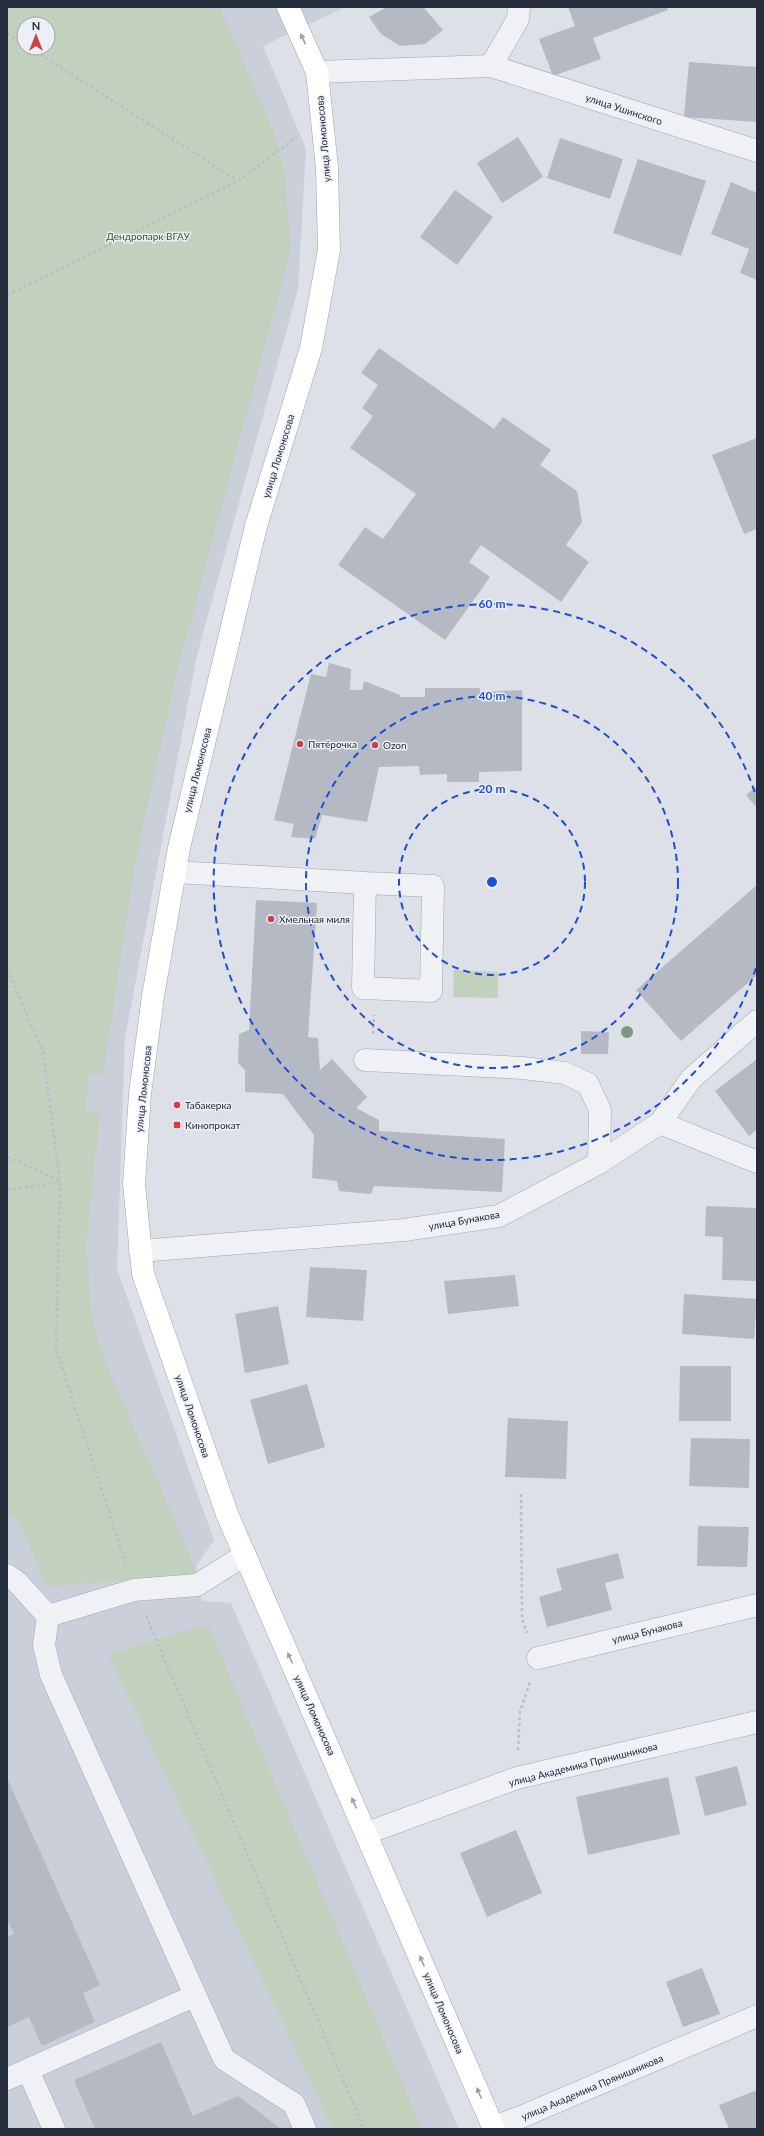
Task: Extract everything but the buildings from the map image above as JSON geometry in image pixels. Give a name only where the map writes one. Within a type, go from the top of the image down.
[{"type":"main road","name":"улица Ломоносова","points":[[288,7],[317,72],[323,117],[327,168],[329,250],[311,348],[256,526],[179,848],[153,996],[140,1094],[134,1184],[140,1251],[145,1281],[227,1514],[494,2128]]},
{"type":"street","points":[[491,66],[518,19],[519,7]]},
{"type":"street","name":"улица Ушинского","points":[[317,72],[491,66],[757,151]]},
{"type":"street","points":[[175,872],[433,886],[431,991],[363,988],[365,883]]},
{"type":"street","points":[[757,1021],[690,1079],[660,1123],[757,1162]]},
{"type":"street","points":[[369,1060],[523,1068],[565,1073],[588,1084],[600,1110],[599,1164]]},
{"type":"street","name":"улица Бунакова","points":[[140,1251],[404,1230],[499,1216],[599,1164],[660,1123]]},
{"type":"street","points":[[48,1616],[134,1590],[197,1585],[245,1555]]},
{"type":"street","points":[[7,1575],[18,1582],[48,1616],[44,1644],[51,1676],[194,1996],[224,2059],[294,2104],[305,2129]]},
{"type":"street","name":"улица Бунакова","points":[[538,1658],[757,1605]]},
{"type":"street","name":"улица Академика Прянишникова","points":[[367,1833],[517,1778],[757,1722]]},
{"type":"street","points":[[7,2079],[194,1996]]},
{"type":"street","name":"улица Академика Прянишникова","points":[[494,2128],[757,2016]]},
{"type":"street","points":[[28,2070],[54,2129]]},
{"type":"path","points":[[7,33],[16,39]]},
{"type":"path","points":[[43,56],[238,181]]},
{"type":"path","points":[[7,295],[238,181],[323,117]]},
{"type":"path","points":[[7,969],[43,1052],[60,1182],[56,1348],[134,1590],[364,2129]]},
{"type":"path","points":[[369,1060],[375,988]]},
{"type":"path","points":[[7,1158],[60,1182]]},
{"type":"path","points":[[7,1190],[60,1182]]},
{"type":"path","points":[[517,1778],[520,1712],[538,1658],[522,1619],[521,1494]]},
{"type":"shaded area","points":[[7,7],[345,7],[263,46],[306,149],[298,289],[197,655],[125,1038],[117,1269],[214,1540],[192,1573],[202,1601],[231,1603],[459,2129],[7,2129]]},
{"type":"green space","name":"Дендропарк ВГАУ","points":[[7,7],[220,7],[274,133],[285,174],[291,249],[176,676],[135,863],[103,1075],[89,1074],[85,1111],[100,1113],[86,1245],[91,1311],[102,1354],[199,1576],[47,1586],[17,1518],[7,1512]]},
{"type":"green space","points":[[454,970],[498,972],[498,998],[453,997]]},
{"type":"green space","points":[[208,1625],[422,2129],[333,2129],[108,1654]]},
{"type":"place","name":"Пятёрочка","points":[[300,744]]},
{"type":"place","name":"Ozon","points":[[375,745]]},
{"type":"place","name":"Хмельная миля","points":[[271,919]]},
{"type":"place","name":"Табакерка","points":[[177,1105]]},
{"type":"place","name":"Кинопрокат","points":[[177,1125]]}]
